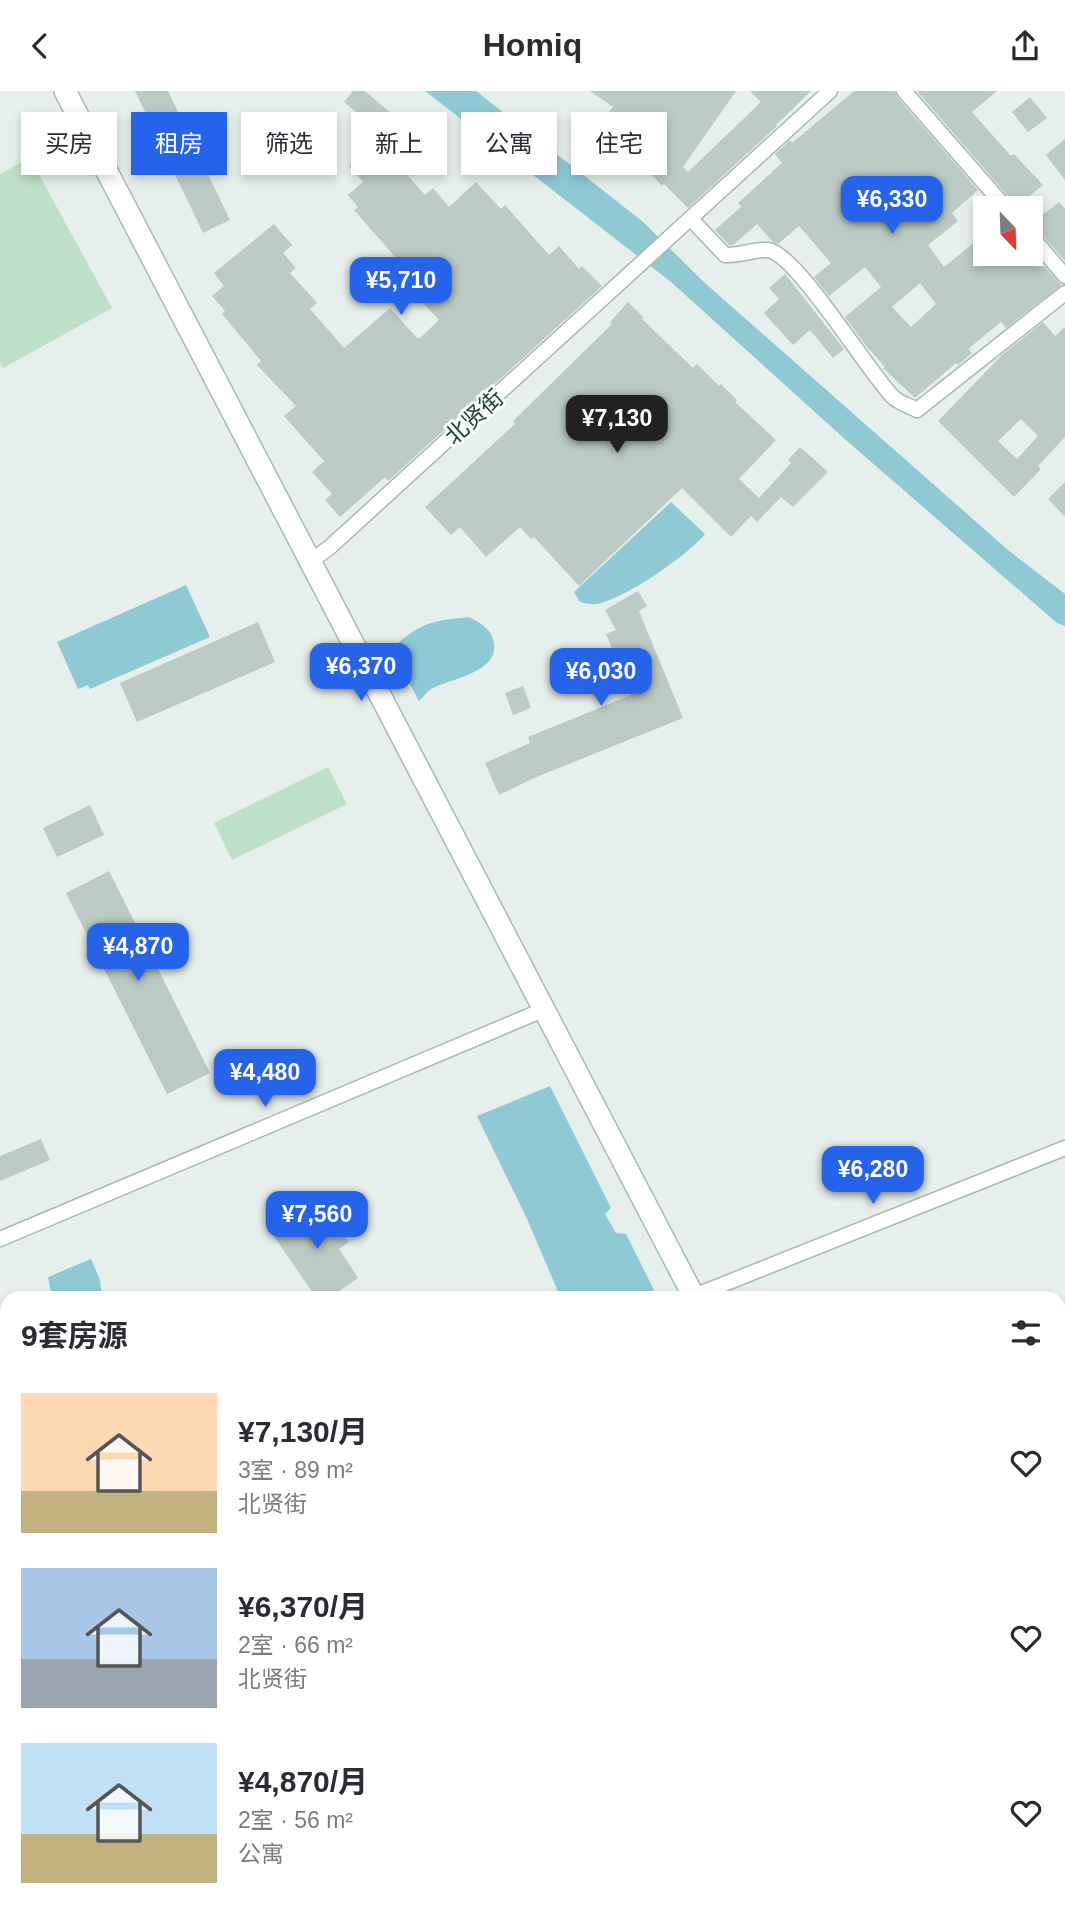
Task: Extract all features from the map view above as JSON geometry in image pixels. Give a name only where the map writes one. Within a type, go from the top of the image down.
[{"type":"main road","points":[[65,91],[692,1291]]},
{"type":"street","points":[[830,91],[691,219],[725,254],[737,256],[768,250],[781,255],[821,301],[895,399],[917,410],[1065,293]]},
{"type":"street","points":[[904,91],[996,196]]},
{"type":"street","name":"北贤街","points":[[311,561],[340,539],[691,219]]},
{"type":"street","points":[[1043,250],[1065,275]]},
{"type":"street","points":[[0,1239],[543,1010]]},
{"type":"street","points":[[710,1291],[1065,1148]]},
{"type":"green space","points":[[21,163],[21,175],[39,175],[112,308],[3,368],[0,363],[0,174]]},
{"type":"green space","points":[[328,767],[347,804],[232,860],[214,823]]},
{"type":"water","points":[[425,91],[476,91],[503,112],[461,112],[461,119]]},
{"type":"water","points":[[557,154],[571,165],[571,175],[583,175],[642,221],[706,284],[1008,550],[1065,594],[1065,626],[1057,623],[847,441],[671,282],[533,175],[557,175]]},
{"type":"water","points":[[671,502],[705,534],[670,565],[638,586],[608,601],[596,604],[580,602],[574,592]]},
{"type":"water","points":[[186,585],[210,637],[90,689],[88,685],[78,689],[57,642]]},
{"type":"water","points":[[469,617],[491,634],[493,654],[481,668],[431,689],[419,701],[391,649],[426,625]]},
{"type":"water","points":[[550,1086],[611,1208],[605,1214],[616,1233],[626,1234],[654,1291],[558,1291],[528,1221],[477,1116]]},
{"type":"water","points":[[91,1259],[100,1280],[101,1291],[51,1291],[48,1277]]},
{"type":"building","points":[[135,91],[168,91],[178,112],[145,112]]},
{"type":"building","points":[[353,91],[365,91],[390,112],[356,112],[344,102]]},
{"type":"building","points":[[590,91],[736,91],[683,167],[688,172],[761,102],[750,91],[811,91],[688,208],[652,175],[667,175],[667,112],[609,112],[613,107]]},
{"type":"building","points":[[854,91],[895,91],[897,97],[978,190],[952,213],[958,221],[928,245],[944,267],[973,244],[973,266],[1043,265],[1061,285],[1006,328],[1001,322],[968,349],[972,353],[915,398],[883,368],[885,367],[845,317],[881,287],[865,267],[829,296],[814,277],[831,263],[799,226],[778,244],[757,224],[733,245],[729,245],[715,230],[741,207],[738,203],[782,163],[775,154],[790,140],[792,143]],"holes":[[[920,283],[936,304],[911,327],[892,307]]]},
{"type":"building","points":[[917,91],[997,91],[972,112],[1011,156],[1014,154],[1043,185],[1030,196],[1008,196]]},
{"type":"building","points":[[1030,97],[1047,118],[1028,132],[1012,112]]},
{"type":"building","points":[[1065,139],[1065,180],[1046,155]]},
{"type":"building","points":[[175,175],[208,175],[230,220],[203,233]]},
{"type":"building","points":[[357,175],[409,175],[425,195],[433,188],[449,207],[476,182],[501,209],[505,205],[549,255],[559,246],[579,269],[582,266],[602,286],[388,481],[385,477],[340,517],[325,500],[332,494],[312,472],[324,461],[284,416],[296,406],[257,365],[261,361],[222,314],[225,311],[212,296],[224,286],[214,273],[274,224],[292,245],[283,253],[296,268],[290,273],[317,303],[310,309],[344,348],[390,308],[417,338],[420,338],[439,320],[387,265],[396,258],[354,210],[358,207],[348,195],[363,182]]},
{"type":"building","points":[[1059,202],[1065,209],[1065,261],[1043,236],[1043,215]]},
{"type":"building","points":[[785,274],[844,349],[833,358],[810,330],[793,345],[764,313],[779,299],[769,288]]},
{"type":"building","points":[[628,302],[693,368],[697,364],[719,386],[721,384],[737,400],[735,402],[776,440],[739,479],[759,498],[791,463],[788,460],[800,447],[828,472],[793,507],[781,497],[757,522],[751,516],[731,537],[682,488],[579,586],[534,537],[531,539],[520,527],[486,557],[460,527],[451,535],[425,507],[515,424],[513,421],[612,324],[610,322]]},
{"type":"building","points":[[1043,322],[1055,336],[1065,327],[1065,437],[1038,466],[1041,469],[1014,497],[938,421],[1002,355]],"holes":[[[1021,419],[1038,436],[1017,459],[998,441]]]},
{"type":"building","points":[[1065,482],[1065,517],[1048,499]]},
{"type":"building","points":[[638,591],[647,606],[639,611],[683,718],[534,778],[499,795],[485,763],[530,743],[528,737],[631,695],[606,634],[616,630],[605,610]]},
{"type":"building","points":[[258,622],[275,662],[137,722],[120,683]]},
{"type":"building","points":[[523,686],[531,708],[513,715],[505,693]]},
{"type":"building","points":[[90,805],[104,835],[57,857],[43,828]]},
{"type":"building","points":[[109,871],[210,1073],[167,1094],[66,893]]},
{"type":"building","points":[[41,1139],[50,1160],[0,1181],[0,1156]]},
{"type":"building","points":[[318,1200],[349,1242],[339,1249],[358,1278],[339,1291],[312,1291],[271,1232]]}]
